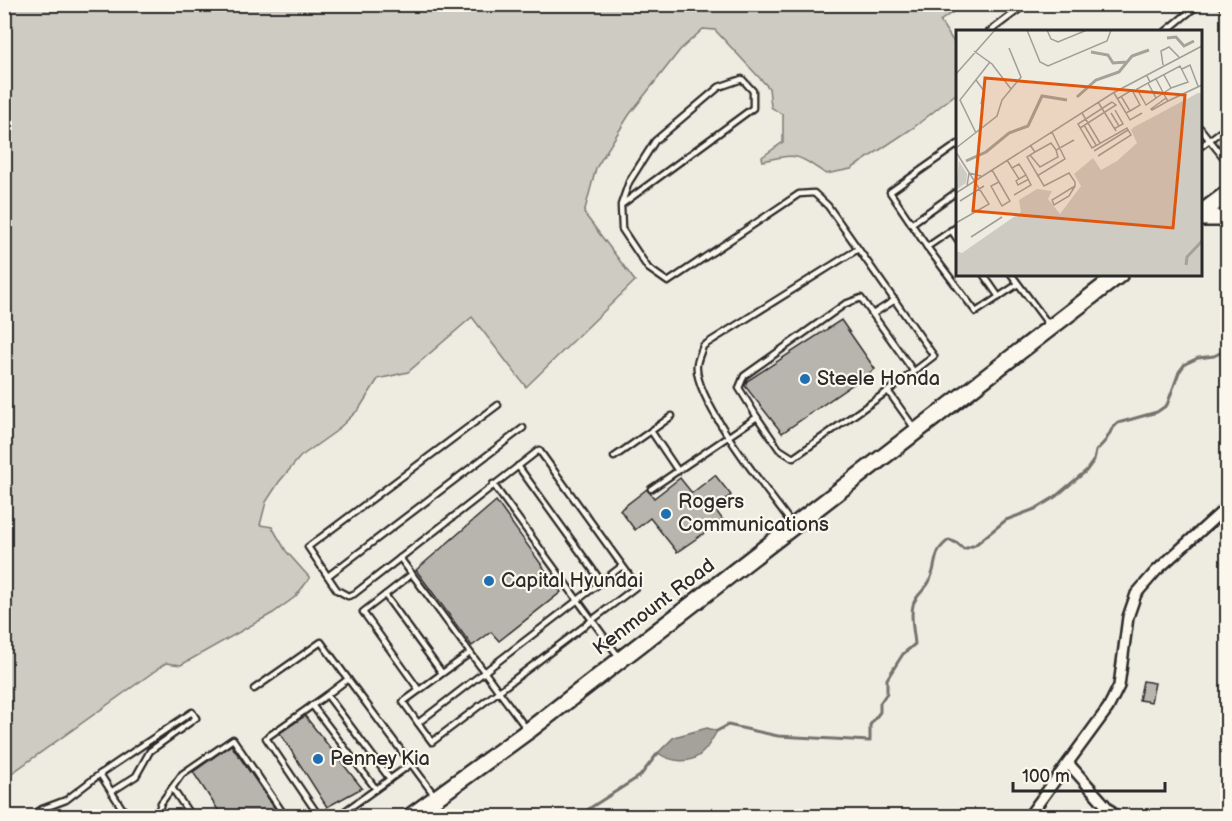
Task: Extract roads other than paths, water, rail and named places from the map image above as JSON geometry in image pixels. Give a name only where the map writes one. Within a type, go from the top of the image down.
[{"type":"main road","points":[[1202,214],[1227,193]]},
{"type":"main road","points":[[1202,216],[1227,218]]},
{"type":"main road","name":"Kenmount Road","points":[[411,816],[528,730],[794,527],[1117,276]]},
{"type":"street","points":[[1029,816],[1116,694],[1128,617],[1136,594],[1156,572],[1227,506]]},
{"type":"street","points":[[1068,763],[1115,816]]},
{"type":"lane","points":[[1181,4],[1188,13]]},
{"type":"lane","points":[[1167,30],[1199,4]]},
{"type":"lane","points":[[992,30],[1025,5]]},
{"type":"lane","points":[[621,205],[753,108],[753,91],[742,79],[719,87],[655,141],[629,182],[621,205],[622,229],[648,268],[668,282],[799,194],[814,193],[828,206],[934,356],[914,372],[888,391],[793,458],[779,449],[739,388],[744,376],[845,304],[861,298],[914,372]]},
{"type":"lane","points":[[1202,146],[1227,126]]},
{"type":"lane","points":[[1202,130],[1227,163]]},
{"type":"lane","points":[[956,145],[890,192],[927,247],[976,312],[1018,284]]},
{"type":"lane","points":[[911,224],[956,192]]},
{"type":"lane","points":[[927,247],[956,227]]},
{"type":"lane","points":[[951,230],[956,238]]},
{"type":"lane","points":[[794,527],[728,436],[700,384],[697,364],[703,346],[858,249]]},
{"type":"lane","points":[[984,276],[999,297]]},
{"type":"lane","points":[[1012,276],[1051,328]]},
{"type":"lane","points":[[873,314],[895,300]]},
{"type":"lane","points":[[888,391],[917,431]]},
{"type":"lane","points":[[470,653],[403,702],[432,742],[637,586],[539,450],[354,594],[348,596],[337,590],[308,547],[498,405]]},
{"type":"lane","points":[[615,457],[672,416]]},
{"type":"lane","points":[[651,489],[757,417]]},
{"type":"lane","points":[[328,576],[523,428]]},
{"type":"lane","points":[[651,431],[678,471]]},
{"type":"lane","points":[[518,466],[601,581]]},
{"type":"lane","points":[[493,484],[620,660]]},
{"type":"lane","points":[[400,558],[528,730]]},
{"type":"lane","points":[[418,723],[622,566]]},
{"type":"lane","points":[[412,574],[363,612],[419,690]]},
{"type":"lane","points":[[385,595],[442,673]]},
{"type":"lane","points":[[254,689],[321,642],[436,798]]},
{"type":"lane","points":[[319,816],[266,738],[348,680]]},
{"type":"lane","points":[[327,694],[390,779]]},
{"type":"lane","points":[[312,705],[376,789]]},
{"type":"lane","points":[[32,816],[42,809],[66,800],[100,774],[192,712],[196,717],[150,751],[136,776],[111,792]]},
{"type":"lane","points":[[152,816],[159,814],[161,802],[182,774],[233,739],[285,816]]},
{"type":"lane","points":[[338,816],[411,764]]},
{"type":"lane","points":[[100,774],[127,816]]},
{"type":"lane","points":[[172,788],[191,816]]},
{"type":"waterway","points":[[717,731],[728,725],[778,736],[870,741],[870,725],[880,712],[880,703],[887,693],[887,679],[903,654],[915,644],[913,605],[929,582],[937,554],[943,545],[949,540],[964,549],[975,545],[1006,520],[1035,509],[1055,497],[1086,471],[1094,460],[1096,451],[1118,423],[1157,412],[1167,405],[1179,372],[1185,364],[1198,358],[1214,356],[1228,349]]},
{"type":"waterway","points":[[582,816],[590,808],[640,776],[658,753]]},
{"type":"place","name":"Steele Honda","points":[[805,379]]},
{"type":"place","name":"Rogers Communications","points":[[666,514]]},
{"type":"place","name":"Capital Hyundai","points":[[489,581]]},
{"type":"place","name":"Penney Kia","points":[[318,759]]}]
